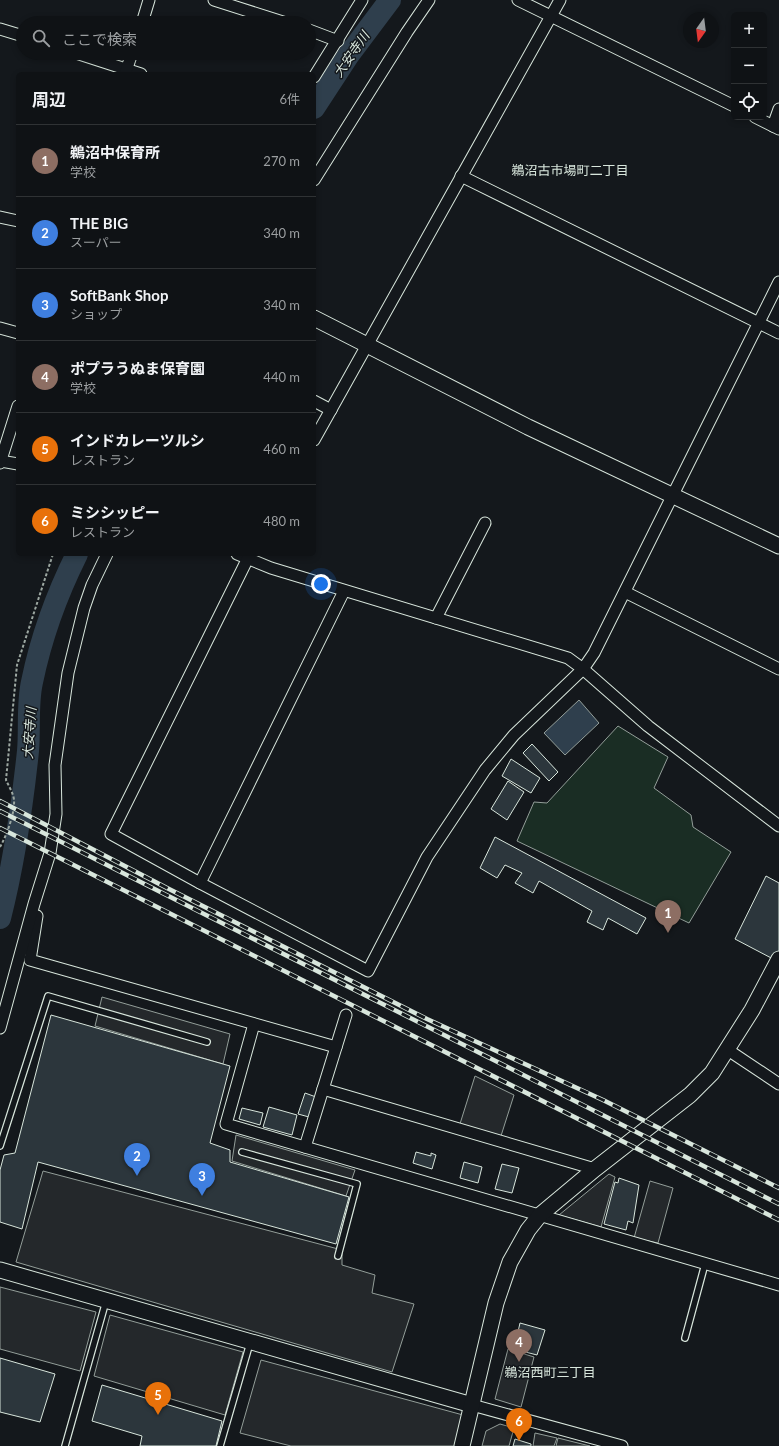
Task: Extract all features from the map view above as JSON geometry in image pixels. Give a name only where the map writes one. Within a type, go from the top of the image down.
[{"type":"street","points":[[144,16],[149,0]]},
{"type":"street","points":[[214,0],[264,16]]},
{"type":"street","points":[[316,74],[362,0]]},
{"type":"street","points":[[316,177],[407,32],[429,0]]},
{"type":"street","points":[[518,0],[552,15],[731,104]]},
{"type":"street","points":[[316,436],[560,0]]},
{"type":"street","points":[[0,29],[16,34]]},
{"type":"street","points":[[316,32],[338,40]]},
{"type":"street","points":[[94,60],[126,72],[130,60]]},
{"type":"street","points":[[761,120],[776,128],[779,109]]},
{"type":"street","points":[[461,176],[779,333]]},
{"type":"street","points":[[0,217],[16,221]]},
{"type":"street","points":[[779,282],[594,653],[583,669],[514,735],[485,770],[427,857],[368,971],[200,883],[111,834],[244,556],[344,591],[568,658],[583,669],[648,726],[779,826]]},
{"type":"street","points":[[316,319],[368,344],[528,427],[779,546]]},
{"type":"street","points":[[0,328],[16,332]]},
{"type":"street","points":[[316,402],[331,410]]},
{"type":"street","points":[[16,412],[0,462],[16,464]]},
{"type":"street","points":[[436,618],[484,523]]},
{"type":"street","points":[[0,1028],[34,904],[50,853],[55,828],[55,765],[68,673],[84,608],[92,585],[106,556]]},
{"type":"street","points":[[200,883],[344,591]]},
{"type":"street","points":[[625,592],[779,669]]},
{"type":"street","points":[[34,904],[37,916],[30,960],[336,1047]]},
{"type":"street","points":[[462,1446],[502,1282],[517,1246],[540,1215],[595,1168],[690,1095],[712,1073],[728,1050],[779,959]]},
{"type":"street","points":[[305,1147],[346,1014]]},
{"type":"street","points":[[254,1024],[226,1124],[779,1286]]},
{"type":"street","points":[[728,1050],[779,1084]]},
{"type":"street","points":[[323,1089],[595,1168]]},
{"type":"street","points":[[0,1270],[472,1405],[622,1446]]},
{"type":"lane","points":[[0,1146],[48,996],[207,1042]]},
{"type":"lane","points":[[242,1152],[357,1184],[338,1256]]},
{"type":"lane","points":[[685,1338],[705,1264]]},
{"type":"lane","points":[[65,1446],[106,1300]]},
{"type":"lane","points":[[220,1446],[251,1341]]},
{"type":"path","points":[[0,847],[5,840],[14,804],[13,794],[6,780],[17,665],[52,556]]},
{"type":"green space","points":[[618,726],[668,757],[654,788],[691,815],[693,827],[731,852],[689,923],[517,841],[534,802],[547,803]]},
{"type":"shaded area","points":[[102,997],[230,1034],[223,1064],[95,1026]]},
{"type":"shaded area","points":[[475,1076],[514,1095],[500,1139],[459,1127]]},
{"type":"shaded area","points":[[236,1135],[355,1170],[346,1196],[232,1161]]},
{"type":"shaded area","points":[[43,1171],[342,1250],[342,1265],[375,1275],[372,1293],[414,1304],[392,1372],[16,1262]]},
{"type":"shaded area","points":[[609,1174],[615,1177],[601,1227],[559,1215]]},
{"type":"shaded area","points":[[650,1181],[673,1188],[658,1243],[634,1238]]},
{"type":"shaded area","points":[[0,1287],[96,1312],[80,1371],[0,1349]]},
{"type":"shaded area","points":[[110,1315],[243,1352],[225,1415],[94,1376]]},
{"type":"shaded area","points":[[508,1349],[534,1357],[521,1407],[495,1399]]},
{"type":"shaded area","points":[[261,1360],[463,1415],[456,1446],[291,1446],[240,1433]]},
{"type":"shaded area","points":[[500,1424],[514,1428],[509,1446],[482,1446],[486,1431]]},
{"type":"shaded area","points":[[535,1433],[557,1438],[554,1446],[533,1446]]},
{"type":"shaded area","points":[[558,1438],[590,1446],[556,1446]]},
{"type":"water","points":[[579,700],[599,723],[565,755],[544,733]]},
{"type":"building","points":[[532,744],[558,772],[549,781],[523,753]]},
{"type":"building","points":[[511,759],[540,778],[531,793],[502,776]]},
{"type":"building","points":[[508,781],[524,792],[507,820],[491,809]]},
{"type":"building","points":[[495,837],[646,918],[637,934],[608,918],[603,930],[587,922],[592,911],[539,881],[533,893],[515,883],[522,873],[505,865],[497,878],[480,868]]},
{"type":"building","points":[[766,876],[779,883],[779,951],[775,960],[735,939]]},
{"type":"building","points":[[51,1015],[230,1066],[210,1143],[230,1150],[230,1162],[349,1197],[336,1244],[38,1162],[22,1229],[0,1222],[0,1170],[4,1155],[15,1153]]},
{"type":"building","points":[[305,1093],[316,1097],[309,1117],[298,1114]]},
{"type":"building","points":[[269,1107],[297,1115],[292,1135],[263,1127]]},
{"type":"building","points":[[242,1108],[263,1113],[260,1125],[239,1119]]},
{"type":"building","points":[[416,1152],[431,1156],[431,1153],[436,1155],[432,1169],[413,1163]]},
{"type":"building","points":[[464,1162],[482,1167],[478,1183],[460,1178]]},
{"type":"building","points":[[502,1164],[519,1168],[512,1193],[495,1189]]},
{"type":"building","points":[[619,1178],[639,1185],[633,1223],[628,1221],[626,1230],[604,1224],[615,1182],[618,1183]]},
{"type":"building","points":[[520,1323],[545,1330],[537,1355],[514,1349]]},
{"type":"building","points":[[0,1358],[55,1374],[40,1422],[0,1412]]},
{"type":"building","points":[[102,1385],[222,1421],[216,1446],[140,1446],[142,1436],[92,1421]]},
{"type":"building","points":[[515,1439],[531,1444],[531,1446],[513,1446]]},
{"type":"waterway","name":"大安寺川","points":[[316,105],[348,56],[390,0]]},
{"type":"waterway","name":"大安寺川","points":[[0,918],[17,835],[23,793],[28,751],[30,690],[50,616],[76,556]]},
{"type":"railway","points":[[0,801],[167,888],[427,1019],[603,1100],[779,1188]]},
{"type":"railway","points":[[0,811],[779,1204]]},
{"type":"railway","points":[[0,828],[779,1220]]},
{"type":"place","name":"鵜沼中保育所","points":[[668,933]]},
{"type":"place","name":"THE BIG","points":[[137,1176]]},
{"type":"place","name":"SoftBank Shop","points":[[202,1196]]},
{"type":"place","name":"ポプラうぬま保育園","points":[[519,1362]]},
{"type":"place","name":"インドカレーツルシ","points":[[158,1415]]},
{"type":"place","name":"ミシシッピー","points":[[519,1441]]},
{"type":"district","name":"鵜沼古市場町二丁目","points":[[570,170]]},
{"type":"district","name":"鵜沼西町三丁目","points":[[550,1372]]}]
